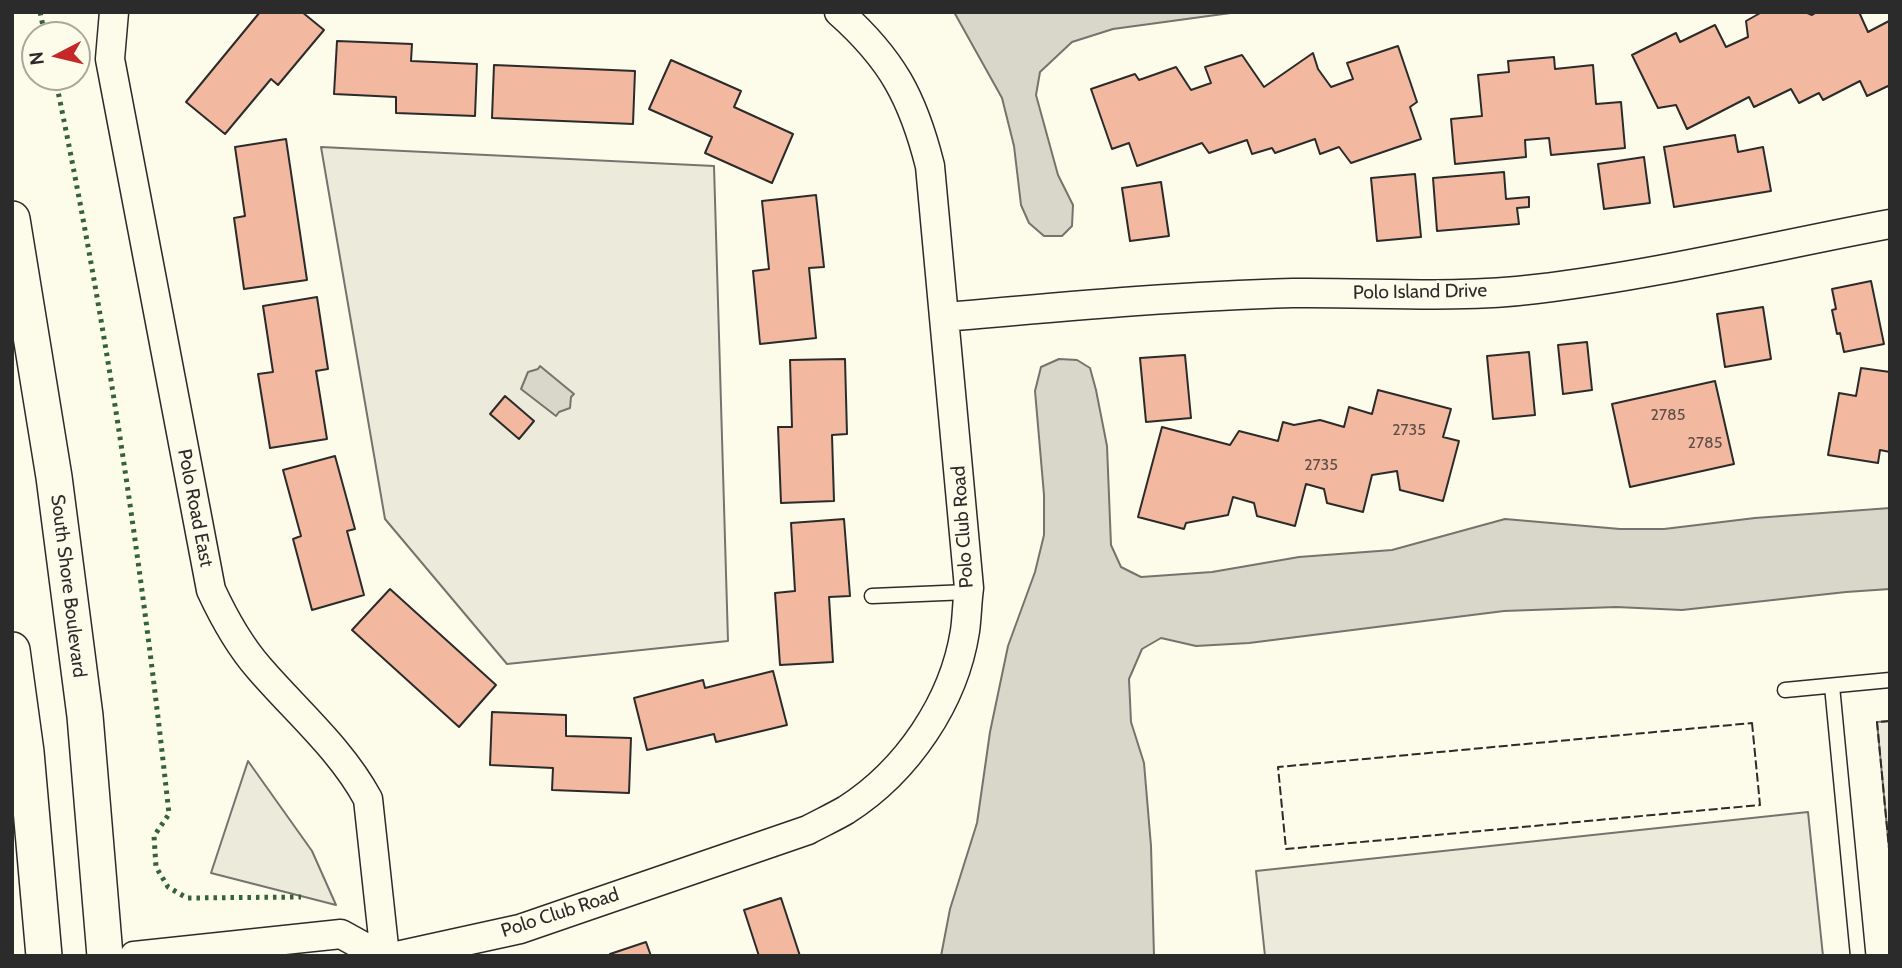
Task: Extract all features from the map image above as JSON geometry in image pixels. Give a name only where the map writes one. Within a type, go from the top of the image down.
[{"type":"street","name":"Polo Road East","points":[[114,12],[110,59],[211,590],[230,630],[257,666],[342,759],[357,778],[368,799],[383,956]]},
{"type":"street","name":"Polo Club Road","points":[[397,956],[520,929],[808,830],[847,809],[889,774],[911,750],[936,714],[957,663],[965,632],[968,566],[930,166],[920,124],[891,67],[863,34],[839,12]]},
{"type":"street","name":"South Shore Boulevard","points":[[12,219],[54,477],[83,702],[105,956]]},
{"type":"street","name":"Polo Island Drive","points":[[946,317],[1183,296],[1476,293],[1535,289],[1614,277],[1890,223]]},
{"type":"street","points":[[12,650],[26,752],[44,956]]},
{"type":"street","points":[[134,956],[341,934],[383,956]]},
{"type":"lane","points":[[872,596],[968,592]]},
{"type":"lane","points":[[1785,690],[1890,680]]},
{"type":"lane","points":[[1832,686],[1858,956]]},
{"type":"shaded area","points":[[954,12],[1238,12],[1113,29],[1072,42],[1040,72],[1036,95],[1058,175],[1073,205],[1072,226],[1062,236],[1044,236],[1029,223],[1021,205],[1014,146],[1002,98]]},
{"type":"shaded area","points":[[321,147],[714,166],[728,641],[507,664],[385,519]]},
{"type":"shaded area","points":[[1059,359],[1077,360],[1090,368],[1107,446],[1111,545],[1121,567],[1141,577],[1212,572],[1299,557],[1392,550],[1505,519],[1620,529],[1664,529],[1755,518],[1890,508],[1890,589],[1682,610],[1616,607],[1504,611],[1249,643],[1196,646],[1161,638],[1142,649],[1129,679],[1131,722],[1144,763],[1151,846],[1154,956],[941,956],[950,909],[977,823],[990,732],[1008,646],[1035,572],[1044,535],[1044,495],[1035,391],[1041,367]]},
{"type":"shaded area","points":[[540,366],[574,394],[570,408],[556,416],[521,389],[528,372]]},
{"type":"shaded area","points":[[1890,721],[1890,859],[1877,722]]},
{"type":"shaded area","points":[[248,761],[312,851],[336,905],[211,873]]},
{"type":"shaded area","points":[[1808,812],[1823,956],[1265,956],[1256,871]]},
{"type":"building","points":[[260,12],[302,12],[324,30],[278,85],[271,79],[225,134],[186,102]]},
{"type":"building","points":[[1762,12],[1805,12],[1812,15],[1817,12],[1859,12],[1868,32],[1889,21],[1890,12],[1890,89],[1888,86],[1867,96],[1860,81],[1823,100],[1819,93],[1799,103],[1791,89],[1754,107],[1749,97],[1687,129],[1676,105],[1658,108],[1632,55],[1676,33],[1680,42],[1715,25],[1726,47],[1748,37],[1746,21]]},
{"type":"building","points":[[337,41],[412,44],[411,61],[477,64],[475,116],[396,113],[396,97],[334,94]]},
{"type":"building","points":[[1398,46],[1417,102],[1410,107],[1421,139],[1351,163],[1339,147],[1320,154],[1315,139],[1275,153],[1272,148],[1252,154],[1247,140],[1209,153],[1202,143],[1137,166],[1129,143],[1112,149],[1091,89],[1135,74],[1139,80],[1176,67],[1191,90],[1211,83],[1205,67],[1242,55],[1264,87],[1313,53],[1318,69],[1331,87],[1353,79],[1347,63]]},
{"type":"building","points":[[1554,57],[1555,69],[1593,65],[1596,104],[1621,102],[1625,148],[1551,155],[1549,138],[1525,140],[1526,157],[1455,164],[1451,119],[1482,116],[1478,75],[1509,72],[1508,61]]},
{"type":"building","points":[[671,60],[741,91],[734,107],[793,134],[772,183],[705,153],[712,137],[649,109]]},
{"type":"building","points":[[494,65],[635,71],[633,124],[492,118]]},
{"type":"building","points":[[1735,135],[1738,152],[1763,147],[1771,191],[1674,207],[1664,147]]},
{"type":"building","points":[[286,139],[307,280],[244,289],[234,218],[245,216],[235,147]]},
{"type":"building","points":[[1644,157],[1650,203],[1604,209],[1598,164]]},
{"type":"building","points":[[1504,172],[1506,199],[1529,197],[1529,207],[1517,208],[1519,224],[1437,231],[1433,178]]},
{"type":"building","points":[[1415,174],[1421,237],[1377,241],[1371,178]]},
{"type":"building","points":[[1161,182],[1169,236],[1130,241],[1122,188]]},
{"type":"building","points":[[816,195],[824,267],[809,268],[816,338],[760,344],[753,271],[769,269],[762,201]]},
{"type":"building","points":[[1871,281],[1884,344],[1844,352],[1832,310],[1836,309],[1832,289]]},
{"type":"building","points":[[317,297],[328,369],[316,371],[327,439],[270,448],[258,374],[273,372],[263,306]]},
{"type":"building","points":[[1763,307],[1771,359],[1725,367],[1717,314]]},
{"type":"building","points":[[1587,342],[1592,390],[1563,394],[1558,345]]},
{"type":"building","points":[[1529,352],[1535,415],[1493,419],[1487,356]]},
{"type":"building","points":[[1185,355],[1191,418],[1146,422],[1140,358]]},
{"type":"building","points":[[845,359],[847,434],[832,435],[834,501],[781,503],[778,427],[792,427],[790,360]]},
{"type":"building","points":[[1861,368],[1890,372],[1890,452],[1880,450],[1878,463],[1828,455],[1839,393],[1856,396]]},
{"type":"building","points":[[1715,381],[1734,464],[1630,487],[1612,404]]},
{"type":"building","points":[[1378,390],[1451,409],[1443,437],[1459,441],[1443,501],[1400,490],[1397,471],[1372,475],[1363,512],[1327,503],[1324,489],[1306,484],[1295,526],[1257,516],[1254,503],[1233,497],[1228,515],[1186,523],[1184,529],[1138,517],[1162,427],[1230,445],[1239,431],[1278,441],[1283,422],[1294,425],[1320,420],[1344,427],[1349,407],[1372,414]]},
{"type":"building","points":[[505,396],[534,421],[519,439],[490,414]]},
{"type":"building","points":[[335,456],[355,529],[347,531],[364,595],[312,610],[293,539],[301,536],[283,470]]},
{"type":"building","points":[[844,519],[850,596],[829,597],[833,662],[780,665],[775,593],[795,591],[791,523]]},
{"type":"building","points":[[390,589],[496,685],[459,727],[352,630]]},
{"type":"building","points":[[773,671],[787,725],[716,742],[714,734],[647,750],[634,698],[703,680],[705,688]]},
{"type":"building","points":[[492,712],[566,715],[566,736],[631,738],[629,793],[552,790],[553,768],[490,765]]},
{"type":"building","points":[[781,898],[800,956],[759,956],[744,910]]},
{"type":"building","points":[[646,942],[651,956],[610,954]]},
{"type":"hedge","points":[[40,12],[42,21]]},
{"type":"hedge","points":[[58,91],[91,260],[147,629],[169,814],[154,836],[156,867],[168,887],[187,898],[301,897]]},
{"type":"fence","points":[[1890,721],[1877,722],[1890,859]]},
{"type":"fence","points":[[1752,723],[1760,805],[1286,849],[1278,767],[1752,723]]}]
